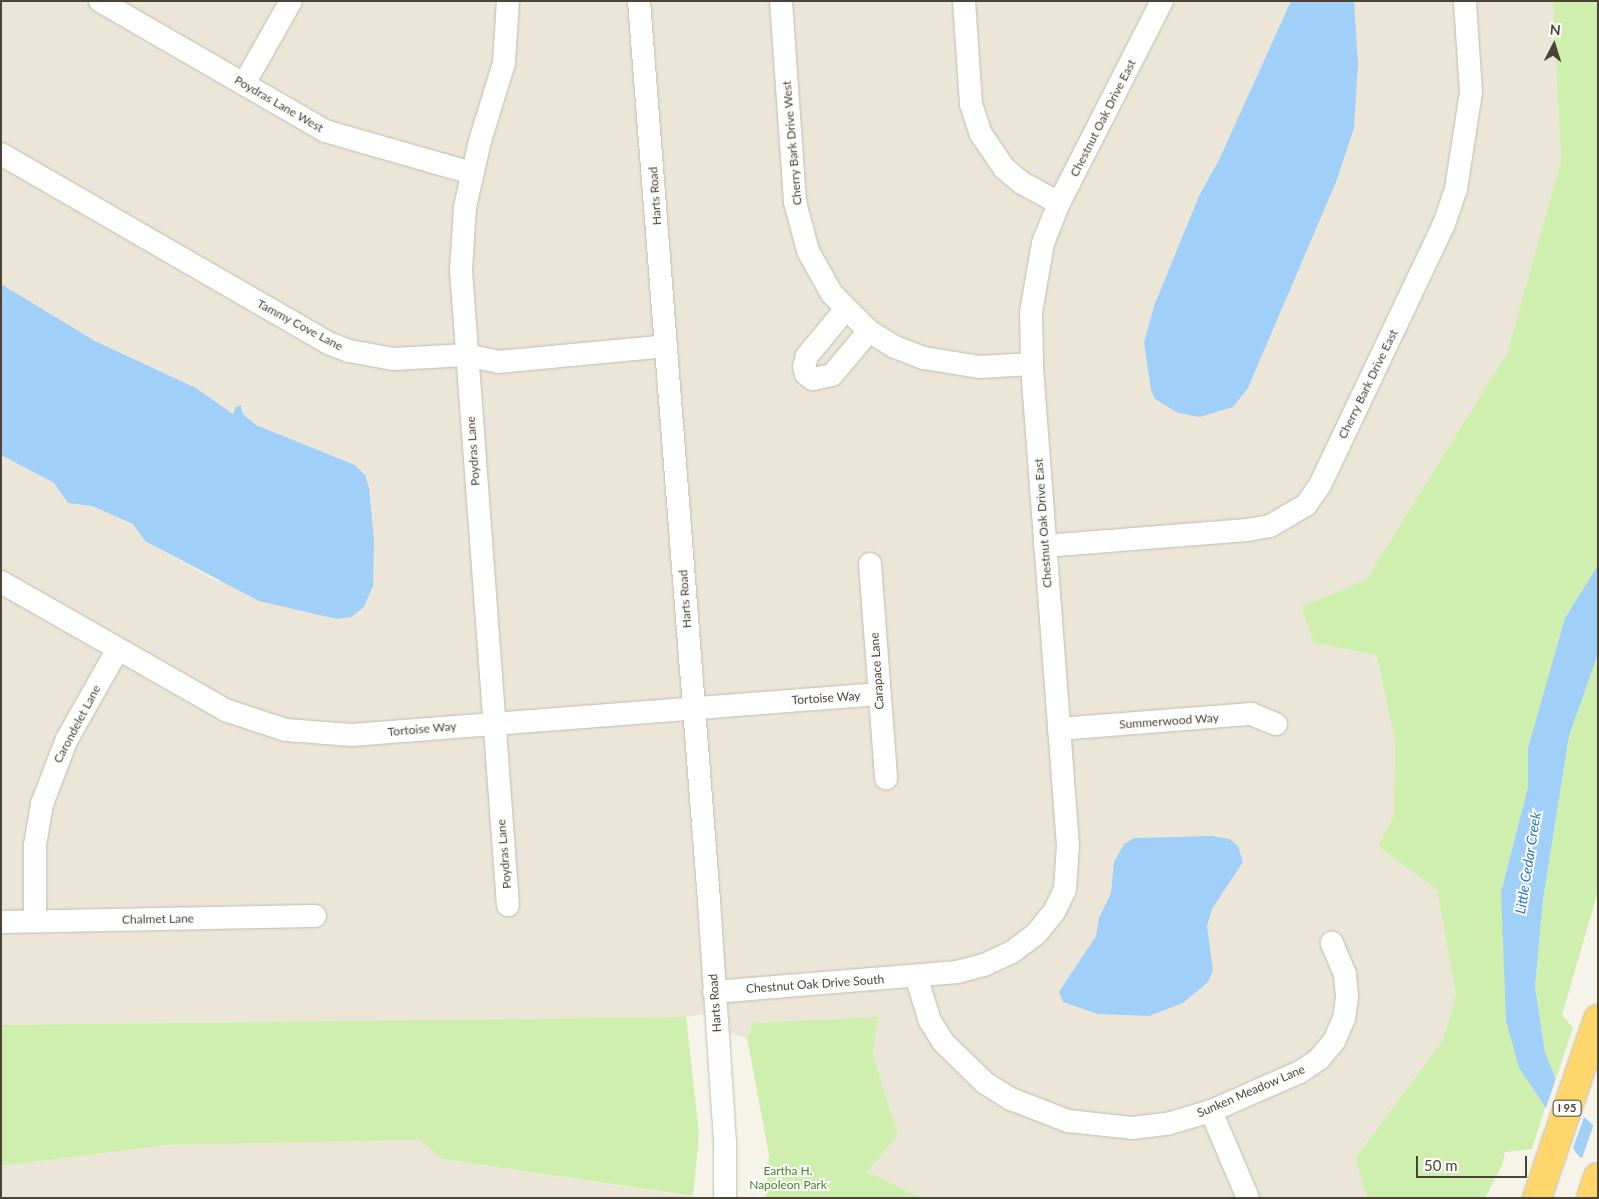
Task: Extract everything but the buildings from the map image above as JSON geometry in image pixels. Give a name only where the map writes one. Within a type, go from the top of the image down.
[{"type":"highway","name":"I 95","points":[[1537,1198],[1598,1019]]},
{"type":"highway","points":[[1591,1198],[1598,1177]]},
{"type":"street","name":"Poydras Lane West","points":[[100,1],[340,137],[471,173]]},
{"type":"street","points":[[244,84],[291,1]]},
{"type":"street","name":"Poydras Lane","points":[[508,1],[504,63],[471,173],[465,207],[461,270],[508,905]]},
{"type":"street","name":"Harts Road","points":[[639,1],[694,709],[725,1142],[725,1198]]},
{"type":"street","name":"Cherry Bark Drive West","points":[[781,1],[797,211],[808,251],[819,273],[845,310],[869,331],[895,347],[952,365],[1032,364]]},
{"type":"street","points":[[964,1],[971,104],[981,134],[1004,168],[1022,183],[1059,202]]},
{"type":"street","name":"Chestnut Oak Drive East","points":[[916,976],[984,965],[1012,952],[1036,934],[1054,912],[1064,889],[1068,869],[1032,364],[1031,312],[1035,278],[1043,243],[1059,202],[1162,1]]},
{"type":"street","name":"Cherry Bark Drive East","points":[[1045,546],[1246,530],[1270,526],[1306,505],[1320,485],[1444,224],[1453,198],[1463,156],[1471,92],[1465,1]]},
{"type":"street","name":"Tammy Cove Lane","points":[[1,154],[328,343],[380,358],[466,355],[498,362],[666,346]]},
{"type":"street","points":[[845,310],[807,356],[804,367],[806,374],[813,379],[823,380],[832,375],[869,331]]},
{"type":"street","name":"Carapace Lane","points":[[870,564],[886,778]]},
{"type":"street","name":"Tortoise Way","points":[[1,582],[225,710],[286,730],[352,735],[879,694]]},
{"type":"street","name":"Carondelet Lane","points":[[35,921],[35,844],[42,804],[67,739],[118,649]]},
{"type":"street","name":"Summerwood Way","points":[[1059,729],[1251,714],[1276,724]]},
{"type":"street","name":"Chalmet Lane","points":[[1,922],[315,916]]},
{"type":"street","name":"Sunken Meadow Lane","points":[[916,976],[930,1021],[943,1042],[985,1083],[1038,1111],[1068,1121],[1132,1128],[1167,1124],[1211,1111],[1300,1072],[1319,1059],[1334,1041],[1344,1019],[1347,997],[1345,974],[1332,943]]},
{"type":"street","name":"Chestnut Oak Drive South","points":[[714,992],[916,976]]},
{"type":"street","points":[[1211,1111],[1248,1198]]},
{"type":"shaded area","points":[[1,1],[635,1],[705,1014],[686,1017],[1,1025],[1,455],[54,483],[68,503],[92,506],[133,524],[145,541],[215,580],[364,607],[373,586],[355,465],[256,425],[243,414],[243,407],[233,414],[196,388],[95,341],[1,284]]},
{"type":"shaded area","points":[[648,1],[1553,1],[1561,161],[1507,353],[1366,580],[1301,608],[1314,643],[1375,655],[1395,739],[1394,815],[1378,846],[1437,890],[1456,995],[1443,1040],[1355,1157],[1367,1198],[922,1198],[867,1172],[898,1135],[873,1054],[878,1017],[753,1023],[747,1038],[730,1033]]},
{"type":"shaded area","points":[[421,1140],[442,1159],[701,1198],[1,1198],[1,1166],[167,1145]]},
{"type":"green space","points":[[1553,1],[1598,1],[1598,565],[1565,618],[1528,748],[1528,787],[1501,892],[1519,1068],[1545,1107],[1532,1149],[1505,1152],[1502,1165],[1485,1198],[1367,1198],[1355,1158],[1443,1040],[1456,995],[1437,890],[1378,846],[1394,815],[1395,740],[1376,655],[1314,643],[1301,607],[1366,580],[1507,353],[1561,161]]},
{"type":"green space","points":[[1598,654],[1598,891],[1562,1015],[1573,1028],[1556,1079],[1545,1052],[1535,987],[1543,900],[1569,736]]},
{"type":"green space","points":[[686,1017],[699,1134],[693,1196],[442,1159],[420,1140],[167,1145],[1,1166],[1,1025]]},
{"type":"green space","name":"Eartha H. Napoleon Park","points":[[878,1017],[873,1054],[898,1135],[867,1172],[922,1198],[766,1198],[769,1155],[747,1038],[753,1023]]},
{"type":"water","points":[[1291,1],[1354,1],[1358,64],[1354,128],[1336,182],[1248,388],[1233,407],[1200,417],[1178,413],[1155,399],[1151,390],[1144,343],[1154,306],[1199,196],[1219,160]]},
{"type":"water","points":[[1,284],[95,341],[196,388],[233,414],[236,407],[241,405],[243,414],[256,425],[355,465],[365,475],[369,488],[374,540],[373,586],[364,607],[351,617],[337,619],[259,601],[145,541],[133,524],[92,506],[68,503],[54,483],[1,455]]},
{"type":"water","name":"Little Cedar Creek","points":[[1598,565],[1598,654],[1569,736],[1543,900],[1535,987],[1545,1052],[1563,1097],[1598,1130],[1598,1173],[1577,1154],[1519,1068],[1506,1020],[1501,892],[1528,787],[1528,748],[1565,618]]},
{"type":"water","points":[[1212,836],[1229,839],[1238,846],[1243,862],[1212,909],[1207,926],[1213,970],[1208,982],[1183,1003],[1149,1016],[1098,1014],[1063,1002],[1059,992],[1096,936],[1099,918],[1111,893],[1114,862],[1124,844],[1134,838]]},
{"type":"pier","points":[[1557,1075],[1565,1095],[1585,1114],[1572,1151],[1545,1111]]},
{"type":"pier","points":[[1594,1124],[1598,1127],[1598,1175],[1581,1161]]}]
